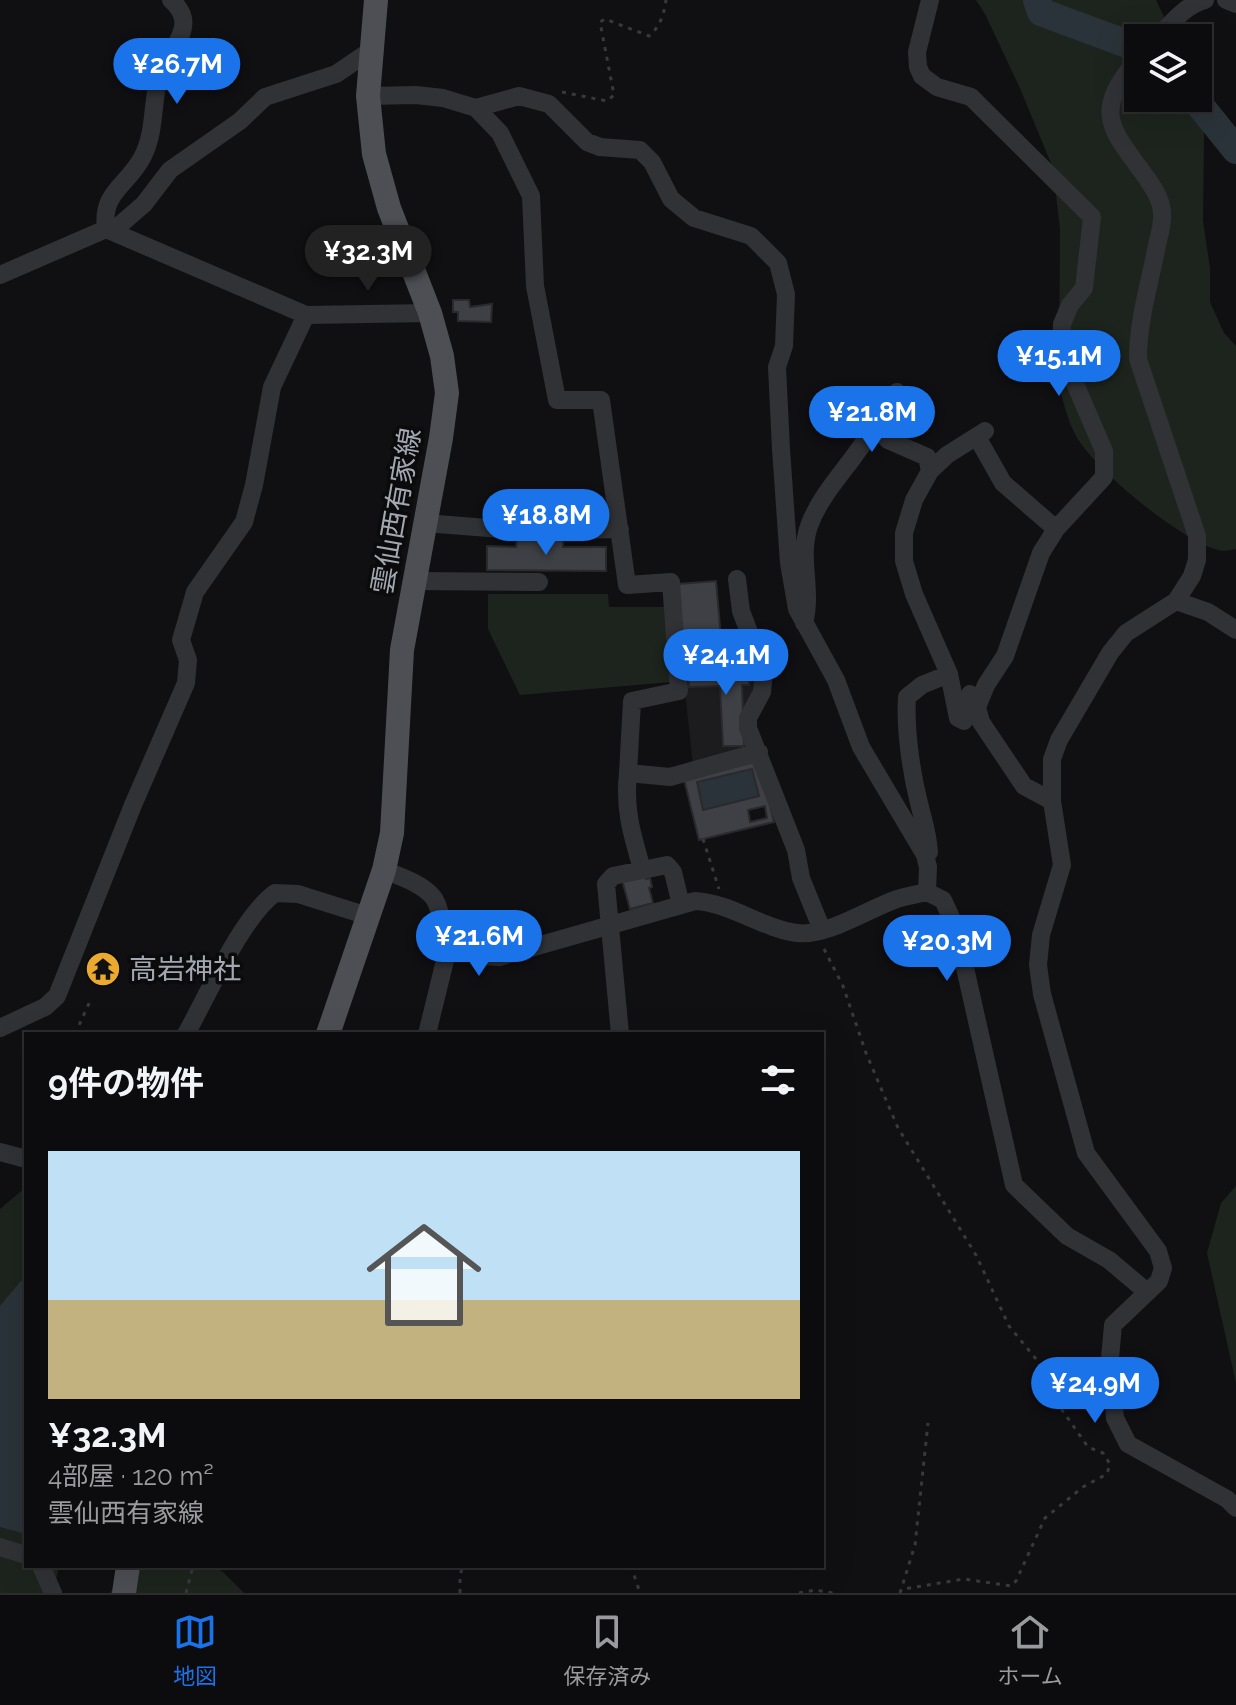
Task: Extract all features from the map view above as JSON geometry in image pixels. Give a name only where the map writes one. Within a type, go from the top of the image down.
[{"type":"main road","name":"雲仙西有家線","points":[[329,1032],[384,870],[392,833],[402,650],[447,393],[442,356],[430,313],[389,208],[374,154],[368,96],[376,0]]},
{"type":"main road","points":[[124,1593],[128,1568]]},
{"type":"street","points":[[171,0],[183,15],[184,29],[161,71],[155,120],[144,156],[106,203],[104,215],[110,230],[306,315],[430,313]]},
{"type":"street","points":[[930,0],[917,52],[922,76],[937,87],[971,97],[1092,217],[1084,288],[1070,305],[1062,324],[1061,351],[1104,451],[1104,477],[1056,529],[1041,553],[1005,656],[986,685],[977,707],[981,722],[1024,786],[1052,801]]},
{"type":"street","points":[[1170,24],[1184,10],[1205,0]]},
{"type":"street","points":[[1226,0],[1236,4]]},
{"type":"street","points":[[0,275],[110,230],[144,204],[170,170],[240,121],[265,97],[336,74],[370,51]]},
{"type":"street","points":[[1124,78],[1109,108],[1110,121],[1116,136],[1155,190],[1163,215],[1138,332],[1138,359],[1197,536],[1197,560],[1192,576],[1176,601],[1126,633],[1110,653],[1059,740],[1052,759],[1052,801],[1062,865],[1041,935],[1038,965],[1042,994],[1086,1153],[1158,1251],[1163,1268],[1159,1281],[1113,1325],[1110,1358],[1115,1418],[1128,1444],[1227,1499],[1236,1508]]},
{"type":"street","points":[[368,96],[430,96],[476,108],[519,96],[549,104],[587,142],[600,147],[640,150],[652,162],[671,199],[694,218],[751,236],[778,263],[786,294],[784,346],[777,367],[789,563],[797,609],[836,680],[861,747],[925,855],[927,892]]},
{"type":"street","points":[[476,108],[500,133],[531,196],[535,286],[557,400],[601,400],[627,585],[671,582],[679,691],[632,701],[626,796],[628,820],[642,869]]},
{"type":"street","points":[[0,1028],[45,1007],[57,996],[133,805],[186,683],[188,660],[181,640],[195,592],[244,522],[272,387],[306,315]]},
{"type":"street","points":[[804,623],[809,603],[804,554],[808,527],[822,499],[893,398],[895,411],[884,436],[927,457],[930,471]]},
{"type":"street","points":[[986,685],[983,683],[969,696],[964,721],[958,718],[949,674],[914,594],[904,561],[904,533],[914,500],[930,471],[947,455],[981,434],[1003,483],[1056,529]]},
{"type":"street","points":[[425,523],[527,531],[620,529]]},
{"type":"street","points":[[737,579],[741,611],[764,672],[762,692],[748,718],[748,728],[796,850],[801,878],[818,930]]},
{"type":"street","points":[[413,581],[539,582]]},
{"type":"street","points":[[1176,601],[1208,612],[1236,630]]},
{"type":"street","points":[[925,855],[929,852],[928,833],[918,801],[906,713],[907,697],[922,685],[949,674]]},
{"type":"street","points":[[628,773],[670,777],[759,752]]},
{"type":"street","points":[[620,1032],[606,884],[613,876],[663,864],[671,867],[681,905]]},
{"type":"street","points":[[384,870],[419,885],[433,898],[443,930],[450,940],[468,952],[483,957],[499,957],[695,901],[710,901],[781,930],[801,934],[898,899],[927,892],[943,900],[956,928],[1014,1185],[1067,1236],[1109,1260],[1147,1292]]},
{"type":"street","points":[[187,1032],[247,923],[260,903],[275,893],[298,894],[368,916]]},
{"type":"street","points":[[427,1032],[450,940]]},
{"type":"street","points":[[0,1152],[24,1158]]},
{"type":"street","points":[[0,1547],[24,1554]]},
{"type":"street","points":[[42,1568],[53,1593]]},
{"type":"path","points":[[555,92],[607,101],[614,95],[600,22],[605,19],[649,36],[656,31],[665,13],[666,0]]},
{"type":"path","points":[[703,839],[725,908]]},
{"type":"path","points":[[818,930],[898,1128],[976,1255],[1009,1326],[1036,1359],[1062,1410],[1088,1447],[1103,1453],[1110,1464],[1107,1474],[1083,1487],[1045,1518],[1014,1584],[1008,1586],[964,1579],[902,1591],[920,1514],[928,1423]]},
{"type":"path","points":[[76,1032],[91,999]]},
{"type":"path","points":[[186,1593],[192,1568]]},
{"type":"path","points":[[460,1593],[462,1568]]},
{"type":"path","points":[[632,1568],[640,1593]]},
{"type":"path","points":[[801,1593],[815,1590],[833,1593]]},
{"type":"shaded area","points":[[976,0],[1156,0],[1167,24],[1124,24],[1124,112],[1198,112],[1204,134],[1203,221],[1210,268],[1210,302],[1224,333],[1236,346],[1236,549],[1220,551],[1202,544],[1161,518],[1101,467],[1073,430],[1059,383],[1060,229],[1053,168]]},
{"type":"shaded area","points":[[488,594],[608,594],[609,607],[665,607],[671,682],[520,695],[488,629]]},
{"type":"shaded area","points":[[751,660],[758,673],[747,752],[693,766],[682,663]]},
{"type":"shaded area","points":[[752,769],[759,796],[703,810],[697,782]]},
{"type":"shaded area","points":[[1236,1186],[1236,1383],[1207,1253],[1221,1203]]},
{"type":"shaded area","points":[[24,1189],[24,1568],[59,1568],[53,1593],[0,1593],[0,1209]]},
{"type":"shaded area","points":[[24,1279],[24,1533],[0,1527],[0,1306]]},
{"type":"shaded area","points":[[127,1568],[215,1568],[244,1593],[110,1593]]},
{"type":"building","points":[[453,300],[469,300],[470,307],[492,304],[491,322],[458,321],[458,312],[453,312]]},
{"type":"building","points":[[517,539],[563,539],[563,547],[606,547],[606,571],[487,570],[487,546],[516,547]]},
{"type":"building","points":[[716,581],[722,649],[683,652],[678,584]]},
{"type":"building","points":[[748,665],[749,685],[742,685],[744,746],[723,746],[720,686],[689,687],[688,667]]},
{"type":"building","points":[[759,761],[774,822],[699,840],[684,779]],"holes":[[[752,769],[759,796],[703,810],[697,782]],[[765,806],[767,818],[750,822],[748,810]]]},
{"type":"building","points":[[645,874],[646,879],[650,878],[653,903],[630,909],[622,880]]},
{"type":"building","name":"高岩神社","points":[[99,959],[113,965],[107,978],[94,972]]},
{"type":"waterway","points":[[1037,0],[1041,12],[1124,43]]},
{"type":"waterway","points":[[1205,112],[1236,150]]},
{"type":"place","name":"高岩神社","points":[[103,969]]}]
